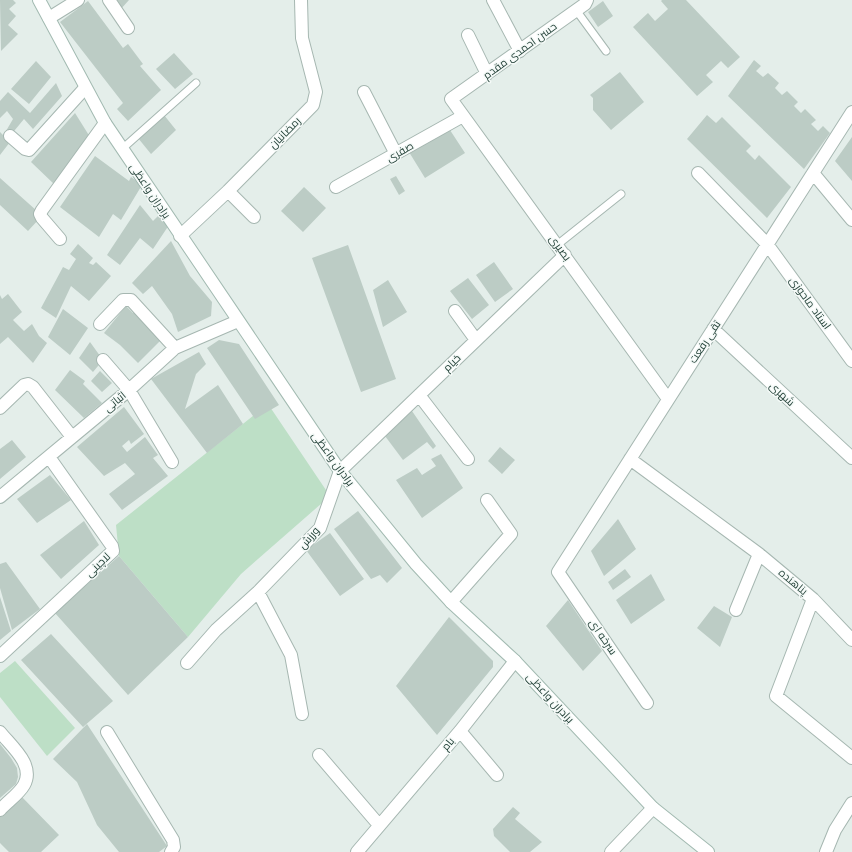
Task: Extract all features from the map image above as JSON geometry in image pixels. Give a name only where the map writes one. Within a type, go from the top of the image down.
[{"type":"street","name":"برادران واعظی","points":[[39,0],[105,123],[340,471],[416,564],[451,602],[515,661],[653,808],[708,852]]},
{"type":"street","points":[[49,18],[78,0]]},
{"type":"street","points":[[109,0],[128,28]]},
{"type":"street","name":"رمضانیان","points":[[180,236],[228,191],[313,105],[316,92],[302,38],[301,0]]},
{"type":"street","points":[[493,0],[520,51]]},
{"type":"street","name":"حسن احمدی مقدم","points":[[451,99],[585,4],[587,0]]},
{"type":"street","points":[[468,35],[487,74]]},
{"type":"street","points":[[10,136],[25,150],[29,150],[85,88]]},
{"type":"street","points":[[364,92],[396,154]]},
{"type":"street","name":"بصیری","points":[[451,99],[668,399]]},
{"type":"street","name":"تقی رفعت","points":[[558,572],[852,112]]},
{"type":"street","name":"صفری","points":[[336,187],[463,116]]},
{"type":"street","points":[[60,239],[40,214],[105,123]]},
{"type":"street","name":"استاد ماحوزی","points":[[698,173],[767,244],[852,361]]},
{"type":"street","points":[[813,173],[852,220]]},
{"type":"street","points":[[228,191],[254,217]]},
{"type":"street","name":"خیام","points":[[340,471],[565,255]]},
{"type":"street","points":[[100,324],[123,300],[131,300],[175,348]]},
{"type":"street","points":[[455,310],[476,340]]},
{"type":"street","name":"اثباتی","points":[[0,497],[129,390],[175,348],[238,321]]},
{"type":"street","name":"شهری","points":[[713,329],[852,458]]},
{"type":"street","points":[[103,360],[129,390],[172,462]]},
{"type":"street","points":[[0,408],[24,385],[28,384],[33,387],[72,438]]},
{"type":"street","points":[[419,395],[468,459]]},
{"type":"street","name":"لاچینی","points":[[0,656],[113,551],[112,546],[49,457]]},
{"type":"street","name":"پناهنده","points":[[630,459],[759,554],[813,599],[776,696],[852,758]]},
{"type":"street","name":"ورزش","points":[[187,663],[216,630],[258,592],[320,528],[340,471]]},
{"type":"street","points":[[451,602],[511,534],[487,500]]},
{"type":"street","points":[[736,610],[759,554]]},
{"type":"street","name":"سرخه ای","points":[[558,572],[648,703]]},
{"type":"street","points":[[258,592],[291,655],[302,714]]},
{"type":"street","points":[[813,599],[852,640]]},
{"type":"street","name":"بام","points":[[357,852],[460,731],[515,661]]},
{"type":"street","points":[[460,731],[498,775]]},
{"type":"street","points":[[0,732],[26,765],[28,773],[24,786],[0,810]]},
{"type":"street","points":[[107,732],[173,840],[174,847],[171,852]]},
{"type":"street","points":[[319,755],[379,826]]},
{"type":"street","points":[[826,852],[835,830],[852,802]]},
{"type":"street","points":[[611,852],[653,808]]},
{"type":"lane","points":[[576,10],[606,51]]},
{"type":"lane","points":[[122,149],[196,83]]},
{"type":"lane","points":[[557,244],[621,194]]},
{"type":"green space","points":[[268,404],[330,496],[241,574],[188,637],[119,556],[116,525]]},
{"type":"green space","points":[[15,661],[75,728],[47,756],[0,697],[0,673]]},
{"type":"building","points":[[0,0],[13,0],[16,3],[9,9],[16,16],[8,25],[18,34],[1,51]]},
{"type":"building","points":[[114,0],[129,0],[120,10]]},
{"type":"building","points":[[686,0],[740,57],[728,68],[721,61],[706,75],[713,82],[697,96],[633,27],[648,13],[655,21],[668,9],[661,1]]},
{"type":"building","points":[[88,1],[123,48],[128,44],[143,64],[140,66],[161,90],[128,121],[117,109],[123,103],[60,22]]},
{"type":"building","points":[[603,1],[613,16],[598,27],[588,12]]},
{"type":"building","points":[[174,53],[193,74],[175,89],[156,69]]},
{"type":"building","points":[[754,60],[761,66],[756,71],[763,77],[768,73],[779,83],[775,88],[782,95],[787,91],[798,102],[794,106],[801,113],[805,109],[816,120],[811,124],[818,131],[823,126],[830,133],[804,169],[728,96]]},
{"type":"building","points":[[36,61],[51,77],[29,104],[11,89]]},
{"type":"building","points":[[620,72],[644,102],[611,130],[593,110],[593,98],[590,95]]},
{"type":"building","points":[[56,83],[62,96],[33,129],[24,119],[10,136],[6,131],[13,119],[7,111],[0,118],[0,101],[8,92],[30,113]]},
{"type":"building","points":[[75,113],[90,137],[55,185],[31,162]]},
{"type":"building","points":[[164,115],[176,130],[151,154],[138,138]]},
{"type":"building","points":[[707,115],[716,123],[722,117],[751,146],[746,151],[755,160],[759,155],[791,187],[767,218],[687,139]]},
{"type":"building","points":[[448,127],[465,153],[425,178],[409,152]]},
{"type":"building","points":[[0,132],[10,142],[0,155]]},
{"type":"building","points":[[852,137],[852,181],[835,161]]},
{"type":"building","points":[[95,156],[129,181],[131,177],[142,185],[121,220],[113,214],[99,237],[60,207]]},
{"type":"building","points":[[396,176],[405,191],[399,195],[390,179]]},
{"type":"building","points":[[0,178],[37,211],[39,219],[28,231],[0,205]]},
{"type":"building","points":[[304,187],[326,208],[303,232],[281,211]]},
{"type":"building","points":[[140,205],[153,221],[161,213],[169,225],[153,249],[140,238],[120,265],[107,255]]},
{"type":"building","points":[[171,241],[190,276],[212,302],[211,316],[178,332],[172,314],[152,286],[143,294],[132,283]]},
{"type":"building","points":[[78,244],[93,258],[89,263],[93,265],[96,262],[111,276],[89,301],[71,286],[56,318],[41,308],[63,267],[69,270],[76,259],[70,254]]},
{"type":"building","points":[[348,245],[396,379],[361,392],[312,258]]},
{"type":"building","points":[[494,262],[513,289],[495,302],[476,275]]},
{"type":"building","points":[[468,278],[489,305],[472,319],[450,291]]},
{"type":"building","points":[[388,280],[407,312],[383,327],[373,290]]},
{"type":"building","points":[[8,294],[22,312],[13,320],[24,331],[32,324],[39,336],[47,343],[33,363],[8,337],[0,344],[0,295],[2,299]]},
{"type":"building","points":[[126,306],[133,313],[136,310],[162,339],[138,363],[120,345],[104,333]]},
{"type":"building","points":[[63,309],[88,328],[70,355],[48,337]]},
{"type":"building","points":[[219,340],[239,344],[279,405],[255,419],[207,348]]},
{"type":"building","points":[[90,342],[103,360],[93,372],[79,358]]},
{"type":"building","points":[[199,352],[206,364],[196,374],[185,409],[218,385],[243,424],[207,453],[151,379]]},
{"type":"building","points":[[70,370],[85,381],[83,384],[102,403],[84,418],[55,390]]},
{"type":"building","points":[[100,371],[112,383],[102,392],[91,381]]},
{"type":"building","points":[[124,407],[144,434],[131,444],[129,440],[122,446],[127,452],[145,437],[158,455],[153,458],[168,476],[122,510],[109,494],[135,474],[125,463],[104,476],[77,447]]},
{"type":"building","points":[[412,411],[436,446],[433,449],[427,442],[403,460],[385,436]]},
{"type":"building","points":[[12,440],[26,457],[0,479],[0,449]]},
{"type":"building","points":[[500,447],[515,460],[502,474],[488,461]]},
{"type":"building","points":[[441,454],[463,488],[422,518],[396,480],[417,468],[422,475],[436,466],[431,459]]},
{"type":"building","points":[[50,475],[71,500],[37,523],[17,499]]},
{"type":"building","points":[[358,511],[402,568],[387,583],[380,575],[371,579],[334,529]]},
{"type":"building","points":[[618,519],[636,549],[604,576],[591,551]]},
{"type":"building","points":[[84,521],[99,545],[61,579],[40,555]]},
{"type":"building","points":[[330,533],[364,579],[340,596],[306,550]]},
{"type":"building","points":[[119,556],[188,637],[128,695],[55,613]]},
{"type":"building","points":[[6,562],[40,609],[12,630],[0,588],[0,564]]},
{"type":"building","points":[[625,569],[631,577],[613,590],[608,582]]},
{"type":"building","points":[[651,574],[665,600],[631,624],[616,600]]},
{"type":"building","points":[[0,597],[11,631],[0,640]]},
{"type":"building","points":[[568,600],[602,651],[583,671],[546,626]]},
{"type":"building","points":[[714,606],[732,617],[720,647],[697,628]]},
{"type":"building","points":[[449,617],[493,661],[493,667],[437,735],[396,686]]},
{"type":"building","points":[[51,634],[113,701],[83,727],[21,660]]},
{"type":"building","points":[[87,724],[167,846],[159,852],[119,852],[97,825],[77,782],[53,759]]},
{"type":"building","points":[[0,744],[17,768],[18,777],[16,784],[0,798]]},
{"type":"building","points":[[21,796],[59,835],[41,852],[9,852],[0,843],[0,816]]},
{"type":"building","points":[[513,807],[520,813],[515,819],[542,842],[530,852],[510,852],[494,836],[493,829]]}]
